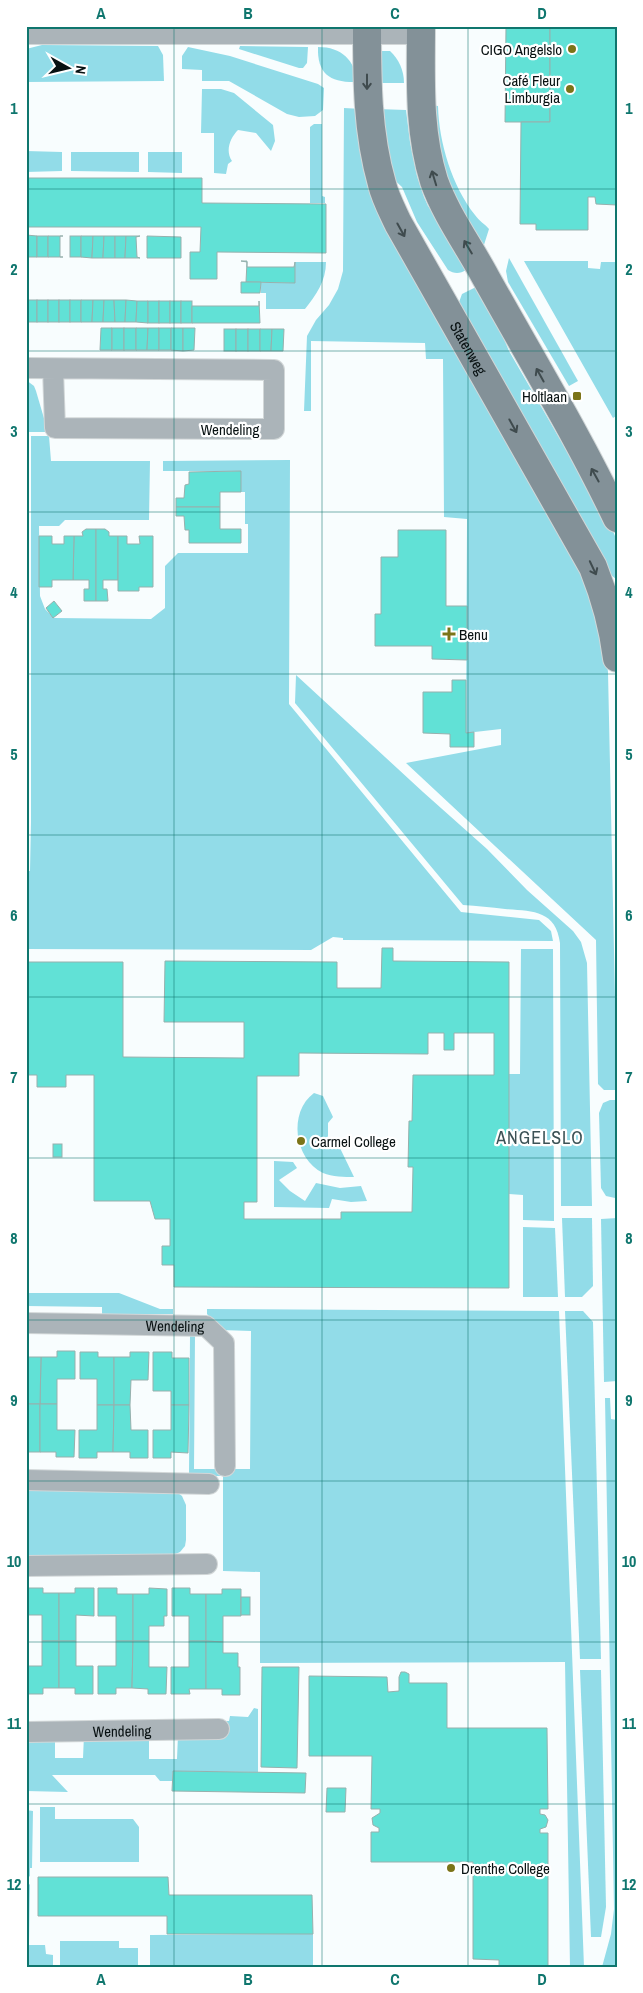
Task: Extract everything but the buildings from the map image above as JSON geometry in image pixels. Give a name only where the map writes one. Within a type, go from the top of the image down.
[{"type":"street","points":[[26,34],[155,30],[421,30],[420,101],[424,136],[435,182],[454,223],[564,417],[603,488],[617,518]]},
{"type":"street","name":"Statenweg","points":[[367,30],[367,100],[374,151],[382,185],[398,223],[593,567],[606,601],[617,658]]},
{"type":"street","name":"Wendeling","points":[[26,368],[274,370],[274,429],[55,428],[53,369]]},
{"type":"street","name":"Wendeling","points":[[26,1323],[206,1326],[224,1343],[224,1466]]},
{"type":"street","points":[[26,1480],[209,1484]]},
{"type":"street","points":[[26,1566],[207,1564]]},
{"type":"street","name":"Wendeling","points":[[26,1732],[219,1729]]},
{"type":"shaded area","points":[[42,45],[158,46],[163,55],[164,81],[26,82],[26,49]]},
{"type":"shaded area","points":[[240,46],[308,47],[307,63],[303,68],[299,68],[239,49]]},
{"type":"shaded area","points":[[188,47],[230,56],[318,84],[324,88],[323,110],[315,116],[299,117],[287,114],[229,81],[202,81],[202,70],[182,69],[182,56]]},
{"type":"shaded area","points":[[318,47],[334,49],[346,56],[353,67],[358,82],[333,79],[323,71],[318,57]]},
{"type":"shaded area","points":[[381,51],[390,51],[396,58],[402,70],[404,83],[377,83],[378,55]]},
{"type":"shaded area","points":[[202,89],[221,89],[234,93],[273,125],[275,141],[271,151],[256,133],[238,130],[229,145],[232,161],[228,164],[226,174],[214,173],[214,133],[201,133]]},
{"type":"shaded area","points":[[430,105],[438,106],[441,135],[453,178],[467,204],[489,229],[483,248],[445,186]]},
{"type":"shaded area","points":[[344,108],[362,109],[363,123],[559,524],[592,598],[605,648],[608,672],[617,1090],[604,1090],[598,1084],[596,940],[406,763],[501,745],[501,729],[466,733],[467,519],[444,517],[443,359],[426,359],[425,343],[311,341],[311,411],[304,411],[307,336],[338,289],[343,271]]},
{"type":"shaded area","points":[[377,109],[406,110],[417,176],[424,197],[428,206],[464,253],[466,270],[455,273],[448,270],[417,222],[402,187],[387,173]]},
{"type":"shaded area","points":[[314,124],[322,124],[322,196],[325,197],[325,203],[310,203],[310,127]]},
{"type":"shaded area","points":[[26,151],[62,152],[62,171],[26,172]]},
{"type":"shaded area","points":[[71,152],[139,152],[139,172],[71,171]]},
{"type":"shaded area","points":[[148,152],[182,152],[182,173],[148,172]]},
{"type":"shaded area","points":[[509,258],[578,381],[569,386],[508,282],[506,271]]},
{"type":"shaded area","points":[[524,261],[588,261],[588,268],[600,269],[601,262],[616,262],[616,416],[613,418]]},
{"type":"shaded area","points":[[295,262],[326,262],[322,282],[316,293],[305,309],[266,309],[266,293],[261,293],[261,283],[294,283]]},
{"type":"shaded area","points":[[478,286],[484,291],[509,351],[613,531],[617,541],[617,580],[610,574],[458,305],[462,294]]},
{"type":"shaded area","points":[[26,380],[34,386],[48,432],[26,432]]},
{"type":"shaded area","points":[[31,436],[49,436],[51,461],[150,461],[149,520],[65,520],[59,526],[39,526],[40,596],[45,609],[54,618],[151,619],[165,608],[165,566],[178,553],[248,553],[248,524],[245,524],[245,492],[241,492],[241,471],[163,471],[163,461],[290,460],[289,704],[461,912],[539,920],[551,931],[553,941],[343,940],[343,938],[333,937],[311,950],[26,949],[26,871],[30,871],[31,822]]},
{"type":"shaded area","points":[[296,675],[487,849],[527,890],[573,931],[581,942],[587,963],[592,1206],[561,1206],[560,943],[554,924],[541,914],[533,912],[463,905],[295,703]]},
{"type":"shaded area","points":[[521,949],[553,949],[554,1221],[523,1220],[523,1195],[509,1194],[509,1074],[520,1074]]},
{"type":"shaded area","points":[[314,1093],[323,1096],[333,1117],[328,1123],[328,1137],[339,1146],[354,1177],[334,1176],[323,1173],[313,1166],[301,1147],[298,1135],[300,1112],[306,1101]]},
{"type":"shaded area","points":[[617,1100],[615,1198],[606,1196],[601,1188],[599,1113],[603,1103]]},
{"type":"shaded area","points":[[274,1161],[293,1162],[297,1168],[279,1180],[290,1191],[305,1201],[316,1183],[340,1188],[361,1186],[367,1201],[351,1202],[332,1199],[329,1208],[274,1207]]},
{"type":"shaded area","points":[[562,1218],[592,1218],[593,1286],[582,1297],[565,1297]]},
{"type":"shaded area","points":[[617,1218],[617,1381],[604,1382],[601,1219]]},
{"type":"shaded area","points":[[523,1227],[555,1228],[558,1297],[523,1297]]},
{"type":"shaded area","points":[[26,1293],[119,1293],[160,1309],[173,1309],[173,1314],[102,1314],[102,1307],[26,1306]]},
{"type":"shaded area","points":[[207,1309],[559,1311],[584,1967],[570,1967],[565,1662],[260,1663],[260,1572],[223,1571],[223,1476],[189,1476],[190,1336],[195,1336],[194,1469],[250,1469],[251,1331],[221,1330],[207,1314]]},
{"type":"shaded area","points":[[565,1311],[583,1311],[593,1322],[601,1659],[580,1659]]},
{"type":"shaded area","points":[[605,1398],[610,1398],[611,1419],[617,1420],[617,1967],[602,1967],[611,1934],[614,1909]]},
{"type":"shaded area","points":[[26,1489],[175,1491],[182,1496],[186,1505],[185,1546],[180,1552],[169,1557],[26,1556]]},
{"type":"shaded area","points":[[580,1670],[601,1670],[606,1907],[601,1937],[591,1937]]},
{"type":"shaded area","points":[[254,1708],[258,1709],[258,1772],[173,1771],[172,1781],[160,1781],[155,1775],[52,1775],[68,1792],[26,1791],[26,1740],[55,1740],[55,1758],[83,1758],[84,1735],[149,1735],[149,1759],[177,1759],[178,1735],[222,1721],[229,1721],[230,1716],[248,1717]]},
{"type":"shaded area","points":[[40,1807],[55,1807],[55,1819],[133,1819],[139,1827],[139,1862],[40,1862]]},
{"type":"shaded area","points":[[26,1810],[33,1811],[32,1868],[30,1868],[30,1876],[26,1879]]},
{"type":"shaded area","points":[[30,1884],[29,1945],[45,1945],[46,1954],[53,1955],[53,1967],[26,1967],[26,1887]]},
{"type":"shaded area","points":[[313,1934],[313,1967],[150,1967],[150,1935]]},
{"type":"shaded area","points":[[60,1941],[119,1941],[119,1948],[138,1948],[138,1967],[60,1967]]},
{"type":"place","name":"CIGO Angelslo","points":[[572,49]]},
{"type":"place","name":"Café Fleur Limburgia","points":[[570,89]]},
{"type":"place","name":"Holtlaan","points":[[577,396]]},
{"type":"place","name":"Benu","points":[[449,634]]},
{"type":"place","name":"Carmel College","points":[[301,1141]]},
{"type":"place","name":"Drenthe College","points":[[451,1868]]},
{"type":"district","name":"ANGELSLO","points":[[540,1137]]}]
